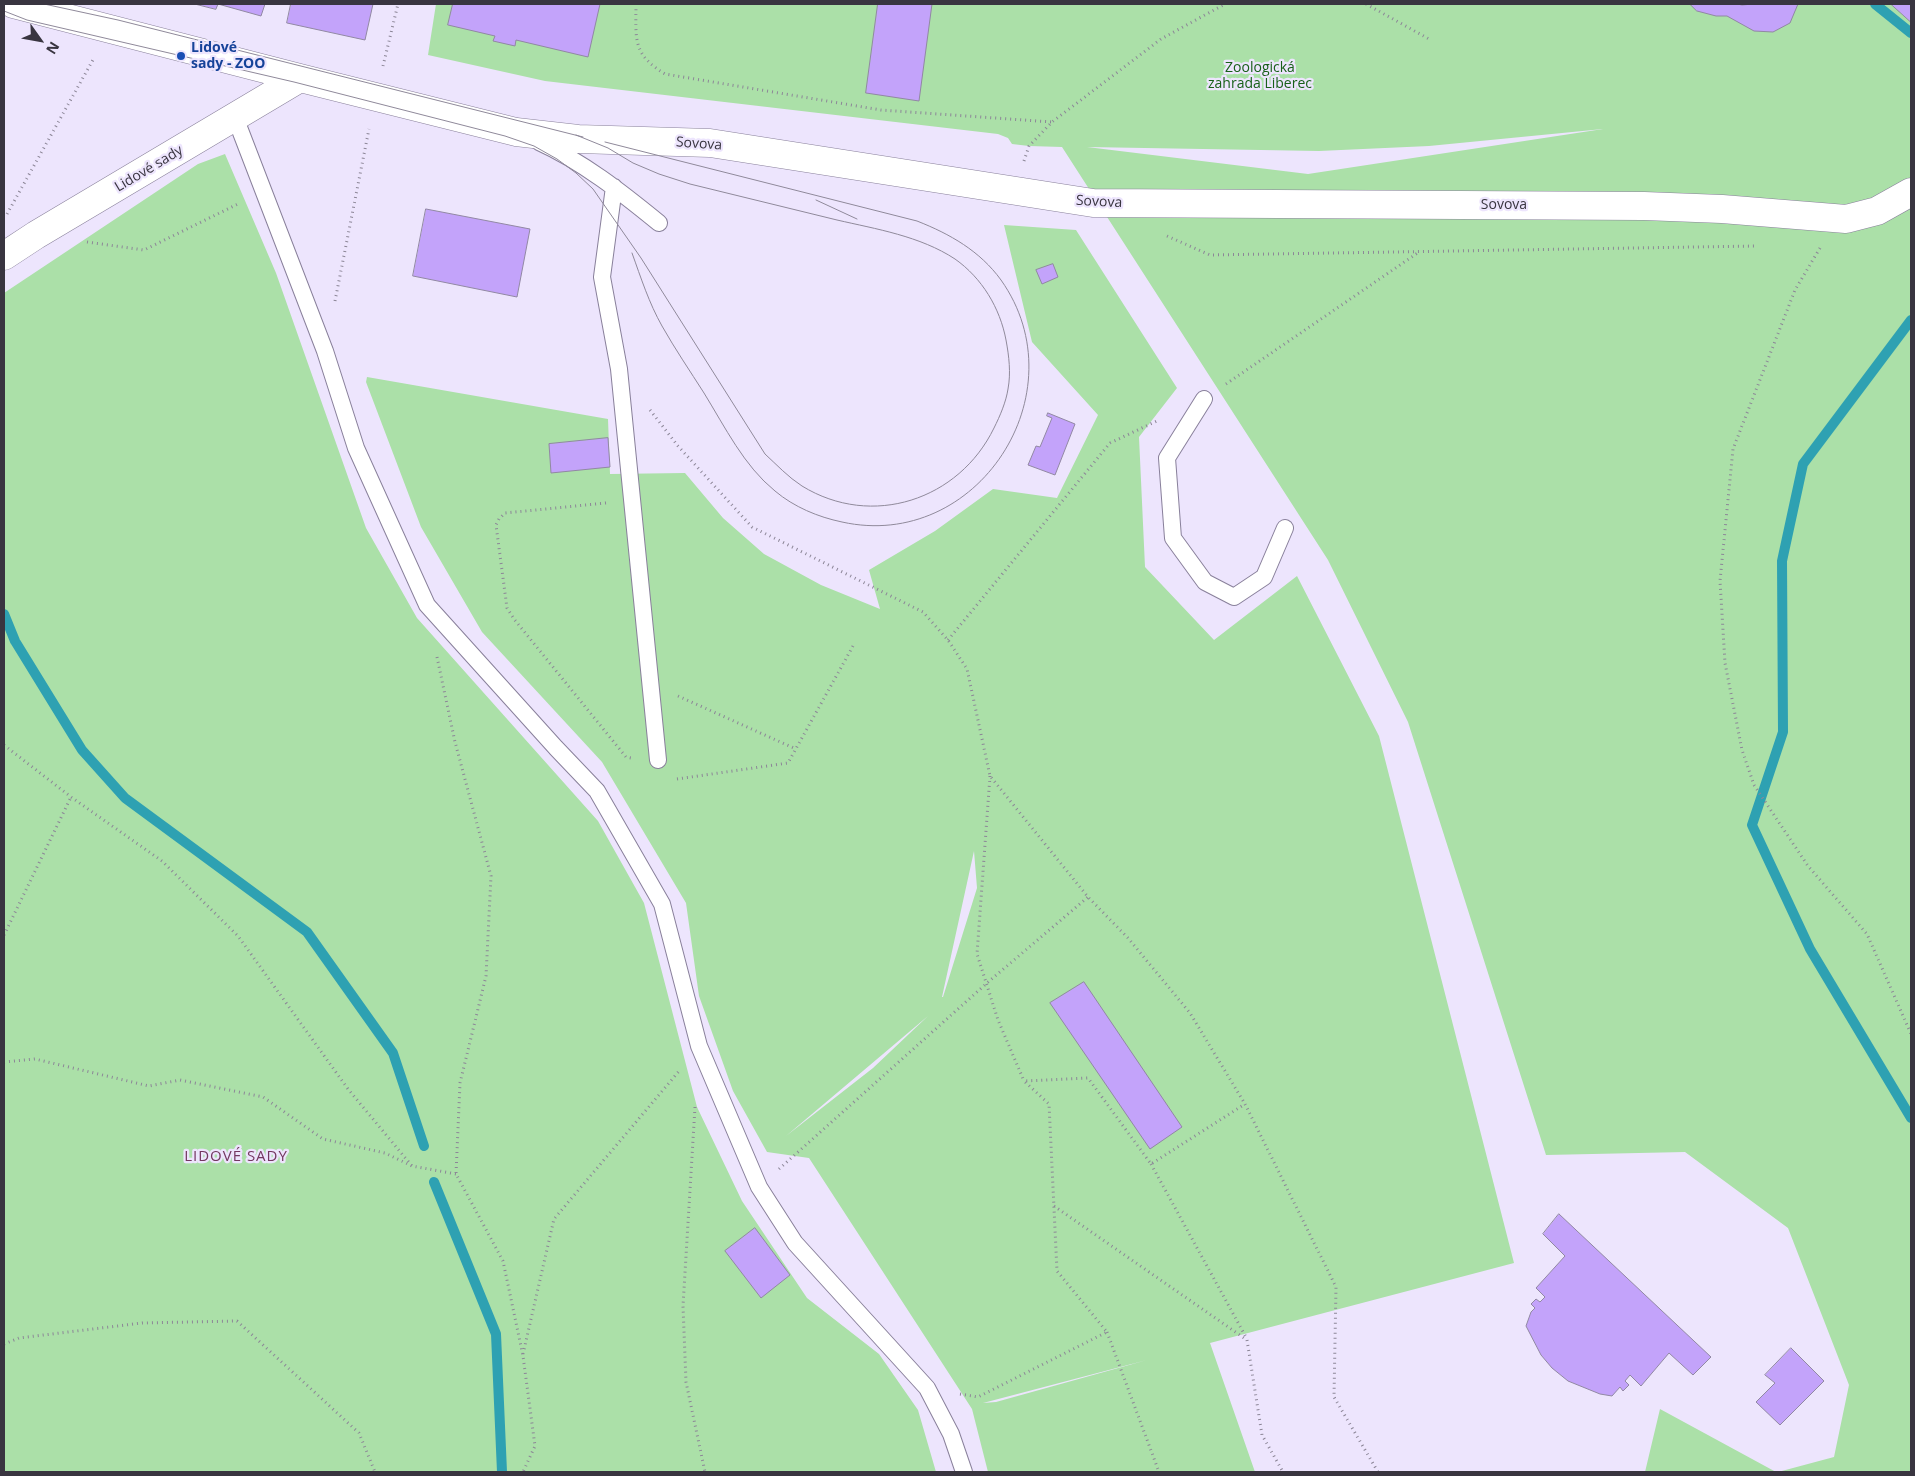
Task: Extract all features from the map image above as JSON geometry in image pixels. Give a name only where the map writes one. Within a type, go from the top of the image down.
[{"type":"street","points":[[13,4],[297,80]]},
{"type":"street","name":"Sovova","points":[[297,80],[516,132],[578,139],[710,144],[1093,203],[1644,206],[1722,209],[1846,219],[1877,211],[1911,192]]},
{"type":"street","name":"Lidové sady","points":[[4,256],[36,235],[297,80]]},
{"type":"lane","points":[[236,117],[325,351],[356,448],[427,605],[597,791],[662,904],[699,1046],[760,1187],[795,1243],[927,1388],[951,1434],[964,1472]]},
{"type":"lane","points":[[516,132],[562,152],[614,187],[658,223]]},
{"type":"lane","points":[[614,187],[602,277],[620,369],[659,765]]},
{"type":"lane","points":[[1204,399],[1167,458],[1173,538],[1205,582],[1234,597],[1264,577],[1285,528]]},
{"type":"path","points":[[335,303],[363,168],[375,97],[398,4]]},
{"type":"path","points":[[636,4],[637,44],[643,57],[652,66],[665,74],[881,110],[1052,122]]},
{"type":"path","points":[[1014,192],[1029,146],[1052,122],[1161,39],[1225,4]]},
{"type":"path","points":[[1366,4],[1429,39]]},
{"type":"path","points":[[4,220],[98,50]]},
{"type":"path","points":[[85,242],[144,250],[265,191]]},
{"type":"path","points":[[1165,235],[1210,255],[1756,246],[1765,243]]},
{"type":"path","points":[[1825,240],[1796,290],[1733,449],[1720,581],[1725,663],[1742,750],[1754,785],[1808,866],[1866,934],[1911,1034]]},
{"type":"path","points":[[649,408],[678,446],[752,527],[923,612],[948,640],[967,669],[990,776],[977,954],[998,1020],[1024,1081],[1049,1104],[1057,1271],[1107,1332],[1158,1472]]},
{"type":"path","points":[[632,501],[505,513],[496,525],[507,608],[626,756],[659,765],[675,780],[788,763],[853,646]]},
{"type":"path","points":[[427,605],[455,742],[490,876],[486,976],[460,1083],[456,1174],[503,1261],[523,1356],[535,1446],[523,1472]]},
{"type":"path","points":[[650,684],[796,749]]},
{"type":"path","points":[[4,745],[71,797],[162,861],[238,936],[348,1090],[412,1166]]},
{"type":"path","points":[[990,776],[1088,897],[1128,938],[1190,1013],[1246,1104],[1336,1287],[1334,1397],[1378,1472]]},
{"type":"path","points":[[4,935],[71,797]]},
{"type":"path","points":[[760,1187],[987,983],[1088,897]]},
{"type":"path","points":[[523,1356],[554,1219],[699,1046]]},
{"type":"path","points":[[4,1062],[35,1059],[149,1086],[180,1080],[263,1097],[323,1139],[385,1153],[412,1166],[456,1174]]},
{"type":"path","points":[[1024,1081],[1088,1078],[1151,1164],[1247,1340],[1262,1435],[1283,1472]]},
{"type":"path","points":[[696,1104],[683,1306],[686,1382],[705,1472]]},
{"type":"path","points":[[1151,1164],[1246,1104]]},
{"type":"path","points":[[1053,1205],[1247,1340]]},
{"type":"path","points":[[4,1344],[19,1338],[142,1323],[237,1321],[359,1434],[375,1472]]},
{"type":"path","points":[[927,1388],[978,1397],[1107,1332]]},
{"type":"green space","name":"Zoologická zahrada Liberec","points":[[436,4],[1911,4],[1911,1472],[1778,1472],[1834,1457],[1849,1385],[1788,1228],[1685,1152],[1546,1155],[1408,722],[1328,560],[1062,147],[1012,144],[1008,138],[998,134],[545,81],[428,55]],"holes":[[[1603,129],[1308,174],[1087,147],[1319,151],[1429,146]]]},
{"type":"green space","points":[[225,154],[276,273],[366,528],[417,618],[598,821],[644,903],[697,1107],[742,1201],[807,1298],[879,1354],[918,1410],[936,1472],[4,1472],[4,293],[198,164]]},
{"type":"green space","points":[[1004,225],[1076,230],[1177,388],[1139,437],[1145,567],[1214,640],[1297,576],[1379,736],[1514,1263],[1210,1343],[1255,1472],[988,1472],[972,1409],[809,1158],[767,1152],[733,1091],[699,996],[686,903],[602,762],[482,632],[421,527],[366,382],[367,377],[608,419],[610,474],[685,473],[723,518],[764,554],[821,585],[880,609],[869,570],[935,531],[993,489],[1057,498],[1098,415],[1032,342]],"holes":[[[974,851],[977,888],[942,997]],[[928,1016],[873,1068],[786,1136]],[[1147,1360],[996,1402],[983,1403]]]},
{"type":"green space","points":[[1660,1409],[1776,1472],[1645,1472]]},
{"type":"building","points":[[195,4],[218,4],[216,9]]},
{"type":"building","points":[[218,4],[265,4],[261,16]]},
{"type":"building","points":[[291,4],[373,4],[365,40],[287,23]]},
{"type":"building","points":[[453,4],[600,4],[588,57],[516,40],[515,46],[493,41],[495,36],[448,25]]},
{"type":"building","points":[[878,4],[932,4],[919,101],[866,93]]},
{"type":"building","points":[[1690,4],[1798,4],[1790,23],[1773,32],[1754,31],[1727,16],[1716,16],[1697,11]]},
{"type":"building","points":[[1891,4],[1911,4],[1911,22]]},
{"type":"building","points":[[426,209],[530,229],[517,297],[413,276]]},
{"type":"building","points":[[1053,264],[1058,277],[1042,284],[1036,270]]},
{"type":"building","points":[[1048,413],[1075,424],[1055,475],[1028,465],[1036,446],[1040,447],[1052,418],[1047,416]]},
{"type":"building","points":[[608,438],[610,467],[551,473],[549,444]]},
{"type":"building","points":[[1084,982],[1182,1127],[1150,1149],[1050,1003]]},
{"type":"building","points":[[1559,1214],[1711,1357],[1693,1375],[1669,1353],[1641,1386],[1630,1375],[1625,1381],[1629,1385],[1623,1391],[1620,1387],[1612,1396],[1600,1394],[1568,1381],[1552,1368],[1541,1355],[1526,1326],[1531,1312],[1535,1308],[1531,1304],[1536,1299],[1540,1302],[1545,1297],[1536,1288],[1565,1256],[1543,1234]]},
{"type":"building","points":[[755,1228],[790,1275],[761,1298],[725,1251]]},
{"type":"building","points":[[1791,1348],[1824,1381],[1780,1425],[1756,1402],[1775,1383],[1765,1375]]},
{"type":"waterway","points":[[1875,4],[1911,33]]},
{"type":"waterway","points":[[1911,320],[1803,464],[1782,561],[1783,732],[1752,825],[1810,949],[1911,1118]]},
{"type":"waterway","points":[[4,614],[15,641],[82,750],[125,798],[307,932],[393,1053],[424,1146]]},
{"type":"waterway","points":[[434,1182],[496,1334],[502,1472]]},
{"type":"tram line","points":[[44,4],[118,20],[583,137]]},
{"type":"tram line","points":[[4,11],[27,20],[294,82],[505,136],[534,146],[557,159],[593,189],[641,258],[765,454],[802,486],[829,499],[857,505],[884,506],[911,500],[936,489],[959,473],[979,453],[1001,414],[1007,394],[1009,383],[1007,346],[1003,328],[994,305],[974,275],[955,259],[927,244],[898,234],[690,184],[659,174],[633,163],[608,148],[576,135]]},
{"type":"tram line","points":[[605,142],[917,221],[964,244],[984,260],[1001,280],[1023,324],[1029,370],[1021,414],[1002,455],[973,488],[935,513],[891,525],[842,522],[798,507],[775,491],[744,458],[657,317],[632,253]]},
{"type":"tram line","points":[[816,200],[857,219]]},
{"type":"place","name":"Lidové sady - ZOO","points":[[181,56]]},
{"type":"district","name":"LIDOVÉ SADY","points":[[236,1157]]}]
